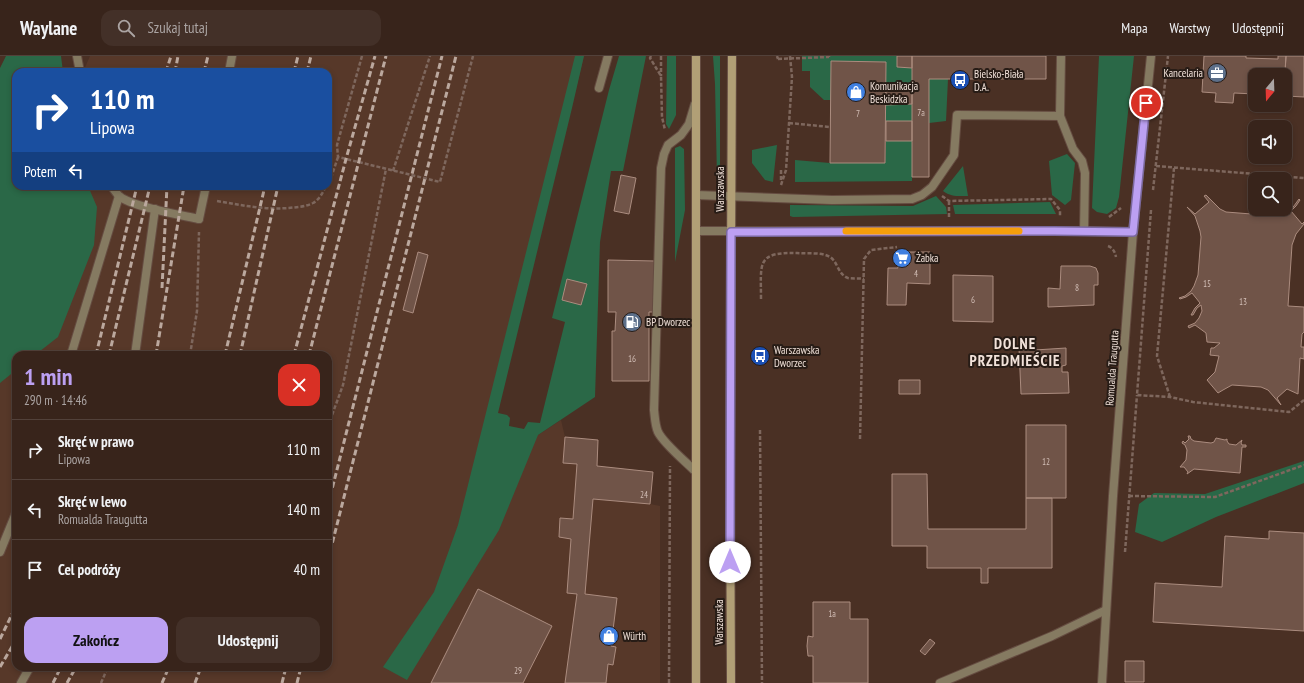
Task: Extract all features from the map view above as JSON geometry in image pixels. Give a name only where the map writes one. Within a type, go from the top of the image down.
[{"type":"main road","points":[[696,56],[696,683]]},
{"type":"main road","name":"Warszawska","points":[[731,683],[732,56]]},
{"type":"street","points":[[77,56],[79,68]]},
{"type":"street","points":[[230,68],[232,56]]},
{"type":"street","points":[[599,88],[608,56]]},
{"type":"street","points":[[1061,56],[1060,116],[1073,148],[1082,161],[1085,173],[1084,231]]},
{"type":"street","name":"Romualda Traugutta","points":[[1102,683],[1113,496],[1133,232],[1151,56]]},
{"type":"street","points":[[695,471],[659,433],[655,423],[654,410],[661,168],[664,154],[668,145],[681,135],[688,124],[696,101]]},
{"type":"street","points":[[696,195],[832,200],[912,199],[932,187],[954,155],[957,115],[1060,116]]},
{"type":"street","points":[[114,190],[119,196],[133,202],[155,209],[199,219],[205,190]]},
{"type":"street","points":[[72,351],[119,196]]},
{"type":"street","points":[[136,351],[155,209]]},
{"type":"street","points":[[696,231],[1133,232]]},
{"type":"street","points":[[0,552],[12,523]]},
{"type":"street","points":[[940,683],[1052,636],[1106,610]]},
{"type":"street","points":[[21,683],[28,671]]},
{"type":"path","points":[[332,175],[338,157],[336,145],[362,56]]},
{"type":"path","points":[[393,171],[430,56]]},
{"type":"path","points":[[338,157],[440,182],[473,56]]},
{"type":"path","points":[[661,56],[661,76]]},
{"type":"path","points":[[777,56],[778,59],[829,56]]},
{"type":"path","points":[[781,185],[786,170],[792,77],[790,56]]},
{"type":"path","points":[[1125,558],[1152,199],[1168,56]]},
{"type":"path","points":[[789,124],[830,127]]},
{"type":"path","points":[[1156,166],[1304,178]]},
{"type":"path","points":[[1170,398],[1157,356],[1174,168]]},
{"type":"path","points":[[332,416],[344,385],[386,169]]},
{"type":"path","points":[[781,170],[781,189]]},
{"type":"path","points":[[932,187],[949,201],[1051,199],[1060,210],[1060,217]]},
{"type":"path","points":[[203,198],[259,208],[272,209],[303,207],[320,198],[324,190]]},
{"type":"path","points":[[1052,217],[1110,217],[1120,208],[1122,196],[1152,199]]},
{"type":"path","points":[[949,201],[949,214]]},
{"type":"path","points":[[942,218],[950,218]]},
{"type":"path","points":[[191,351],[197,311],[199,219]]},
{"type":"path","points":[[1103,245],[1111,247],[1115,252],[1116,260]]},
{"type":"path","points":[[860,439],[864,259],[871,250],[901,246]]},
{"type":"path","points":[[780,247],[780,253]]},
{"type":"path","points":[[760,299],[760,272],[762,265],[765,259],[771,255],[780,253],[821,254],[829,256],[835,261],[842,274],[849,278],[864,279]]},
{"type":"path","points":[[1137,395],[1289,412],[1304,400]]},
{"type":"path","points":[[760,430],[762,683]]},
{"type":"path","points":[[669,683],[670,446]]},
{"type":"path","points":[[1113,496],[1215,497],[1304,464]]},
{"type":"path","points":[[100,683],[106,671]]},
{"type":"shaded area","points":[[90,56],[584,56],[495,422],[538,435],[561,420],[565,437],[598,440],[597,466],[653,472],[650,504],[660,506],[660,683],[0,683],[0,168],[12,182],[12,190],[332,190],[332,68],[85,68]]},
{"type":"green space","points":[[6,56],[61,56],[62,68],[12,68],[12,190],[90,190],[97,207],[94,245],[58,337],[40,351],[12,351],[12,373],[0,383],[0,68]]},
{"type":"green space","points":[[575,56],[584,56],[498,413],[507,415],[510,418],[509,426],[524,429],[528,422],[540,423],[565,322],[552,318],[609,90],[619,56],[646,56],[623,171],[611,171],[600,242],[595,397],[538,435],[499,530],[407,680],[383,667],[434,592],[458,525]]},
{"type":"green space","points":[[667,56],[676,56],[676,115],[669,129],[666,124]]},
{"type":"green space","points":[[713,56],[720,56],[719,181],[717,178]]},
{"type":"green space","points":[[802,56],[897,56],[897,67],[912,68],[912,85],[886,85],[886,62],[831,61],[831,100],[824,100],[810,87],[810,71],[802,71]]},
{"type":"green space","points":[[1099,56],[1134,56],[1119,197],[1116,208],[1107,214],[1097,212],[1092,208]]},
{"type":"green space","points":[[929,79],[948,79],[946,121],[929,123]]},
{"type":"green space","points":[[912,104],[912,121],[886,121],[886,105]]},
{"type":"green space","points":[[886,141],[912,141],[912,181],[795,182],[795,160],[830,163],[885,163]]},
{"type":"green space","points":[[777,145],[773,182],[765,180],[752,163],[752,150]]},
{"type":"green space","points":[[680,146],[684,149],[685,210],[675,262],[675,148]]},
{"type":"green space","points":[[1067,154],[1075,163],[1071,200],[1065,205],[1052,195],[1049,161]]},
{"type":"green space","points":[[963,166],[968,196],[952,195],[943,191]]},
{"type":"green space","points":[[936,196],[946,207],[947,214],[790,216],[790,205],[913,206]]},
{"type":"green space","points":[[1050,202],[1056,214],[955,214],[953,205]]},
{"type":"green space","points":[[1304,461],[1304,483],[1216,517],[1162,542],[1135,532],[1139,504],[1154,493],[1205,494]]},
{"type":"building","points":[[897,56],[912,56],[912,68],[897,67]]},
{"type":"building","points":[[912,56],[1046,56],[1046,79],[929,79],[929,177],[912,177]]},
{"type":"building","points":[[1204,56],[1246,56],[1246,58],[1278,59],[1278,56],[1286,56],[1285,68],[1248,68],[1248,94],[1234,93],[1233,103],[1215,102],[1216,93],[1202,92]]},
{"type":"building","points":[[1286,56],[1304,56],[1304,97],[1292,96],[1292,68],[1285,68]]},
{"type":"building","points":[[831,61],[886,62],[885,163],[830,163]]},
{"type":"building","points":[[886,85],[912,85],[912,104],[886,105]]},
{"type":"building","points":[[886,121],[912,121],[912,141],[886,141]]},
{"type":"building","points":[[621,175],[636,178],[629,214],[614,211]]},
{"type":"building","points":[[1206,195],[1220,209],[1226,212],[1248,214],[1248,216],[1292,216],[1292,212],[1302,224],[1304,222],[1296,234],[1292,245],[1288,306],[1304,307],[1304,332],[1302,334],[1301,347],[1304,347],[1304,359],[1300,358],[1298,394],[1287,389],[1277,398],[1281,405],[1268,390],[1261,387],[1232,385],[1218,393],[1207,380],[1215,372],[1219,356],[1210,355],[1211,348],[1214,348],[1220,343],[1207,342],[1206,333],[1195,325],[1189,328],[1188,326],[1195,323],[1202,311],[1201,305],[1197,308],[1193,315],[1191,315],[1200,303],[1192,293],[1186,297],[1179,298],[1185,296],[1191,291],[1198,275],[1201,237],[1195,216],[1187,207],[1195,214],[1209,202],[1204,196]]},
{"type":"building","points":[[1299,199],[1300,200],[1292,210]]},
{"type":"building","points":[[418,252],[428,255],[413,313],[403,310]]},
{"type":"building","points":[[898,252],[930,252],[930,284],[907,283],[906,305],[887,305],[888,268],[898,268]]},
{"type":"building","name":"BP Dworzec","points":[[608,260],[655,261],[655,312],[649,312],[649,381],[612,381],[612,331],[615,331],[616,312],[608,312]]},
{"type":"building","points":[[1061,266],[1090,266],[1096,268],[1098,273],[1098,285],[1094,285],[1094,305],[1048,307],[1048,288],[1060,289]]},
{"type":"building","points":[[953,275],[993,276],[993,322],[953,321]]},
{"type":"building","points":[[567,279],[587,284],[581,305],[562,300]]},
{"type":"building","points":[[1035,347],[1035,350],[1066,348],[1066,365],[1062,366],[1062,372],[1068,372],[1069,393],[1021,394],[1019,348]]},
{"type":"building","points":[[899,380],[920,380],[920,394],[899,394]]},
{"type":"building","points":[[1026,425],[1066,425],[1066,498],[1026,498]]},
{"type":"building","points":[[1188,436],[1190,436],[1194,441],[1211,443],[1214,442],[1216,438],[1227,439],[1229,444],[1236,445],[1242,440],[1242,445],[1246,445],[1246,447],[1242,447],[1240,473],[1194,469],[1187,474],[1188,472],[1184,467],[1180,467],[1186,460],[1187,450],[1185,445],[1182,443],[1183,441],[1185,443],[1189,439]]},
{"type":"building","points":[[565,437],[598,440],[597,466],[653,472],[650,504],[593,499],[585,594],[617,598],[611,646],[616,647],[613,665],[608,664],[606,683],[565,683],[577,594],[567,593],[571,539],[559,537],[560,518],[573,519],[577,464],[563,463]]},
{"type":"building","points":[[892,474],[927,474],[928,529],[1026,529],[1026,498],[1052,498],[1052,568],[988,568],[988,583],[981,583],[981,568],[927,568],[927,546],[892,546]]},
{"type":"building","points":[[1269,531],[1304,533],[1304,631],[1153,622],[1155,583],[1222,587],[1225,536],[1269,539]]},
{"type":"building","points":[[478,589],[552,626],[523,683],[431,683]]},
{"type":"building","points":[[813,602],[850,602],[850,619],[868,619],[868,683],[813,683],[813,656],[808,656],[807,646],[808,636],[813,637]]},
{"type":"building","points":[[930,639],[935,643],[925,655],[920,651]]},
{"type":"building","points":[[1125,661],[1144,661],[1144,682],[1125,682]]},
{"type":"railway","points":[[167,68],[171,56]]},
{"type":"railway","points":[[176,68],[178,56]]},
{"type":"railway","points":[[205,68],[208,56]]},
{"type":"railway","points":[[295,68],[298,56]]},
{"type":"railway","points":[[308,68],[311,56]]},
{"type":"railway","points":[[295,351],[375,56]]},
{"type":"railway","points":[[310,351],[386,56]]},
{"type":"railway","points":[[332,489],[442,56]]},
{"type":"railway","points":[[332,544],[456,56]]},
{"type":"railway","points":[[97,351],[136,190]]},
{"type":"railway","points":[[110,351],[149,190]]},
{"type":"railway","points":[[162,288],[167,190]]},
{"type":"railway","points":[[157,351],[183,190]]},
{"type":"railway","points":[[226,351],[264,190]]},
{"type":"railway","points":[[241,351],[277,190]]},
{"type":"railway","points":[[0,639],[12,614]]},
{"type":"railway","points":[[0,667],[12,647]]},
{"type":"railway","points":[[53,683],[59,671]]},
{"type":"railway","points":[[67,683],[74,671]]},
{"type":"railway","points":[[162,683],[167,671]]},
{"type":"railway","points":[[195,683],[200,671]]},
{"type":"railway","points":[[282,683],[285,671]]},
{"type":"railway","points":[[297,683],[300,671]]},
{"type":"slow traffic","points":[[846,231],[1019,231]]},
{"type":"place","name":"Kancelaria","points":[[1217,73]]},
{"type":"place","name":"Bielsko-Biała D.A.","points":[[960,80]]},
{"type":"place","name":"Komunikacja Beskidzka","points":[[856,92]]},
{"type":"place","name":"Żabka","points":[[902,258]]},
{"type":"place","name":"BP Dworzec","points":[[632,322]]},
{"type":"place","name":"Warszawska Dworzec","points":[[760,356]]},
{"type":"place","name":"Würth","points":[[609,636]]},
{"type":"district","name":"DOLNE PRZEDMIEŚCIE","points":[[1015,352]]},
{"type":"route","points":[[730,562],[731,232],[1133,232],[1146,103]]}]
